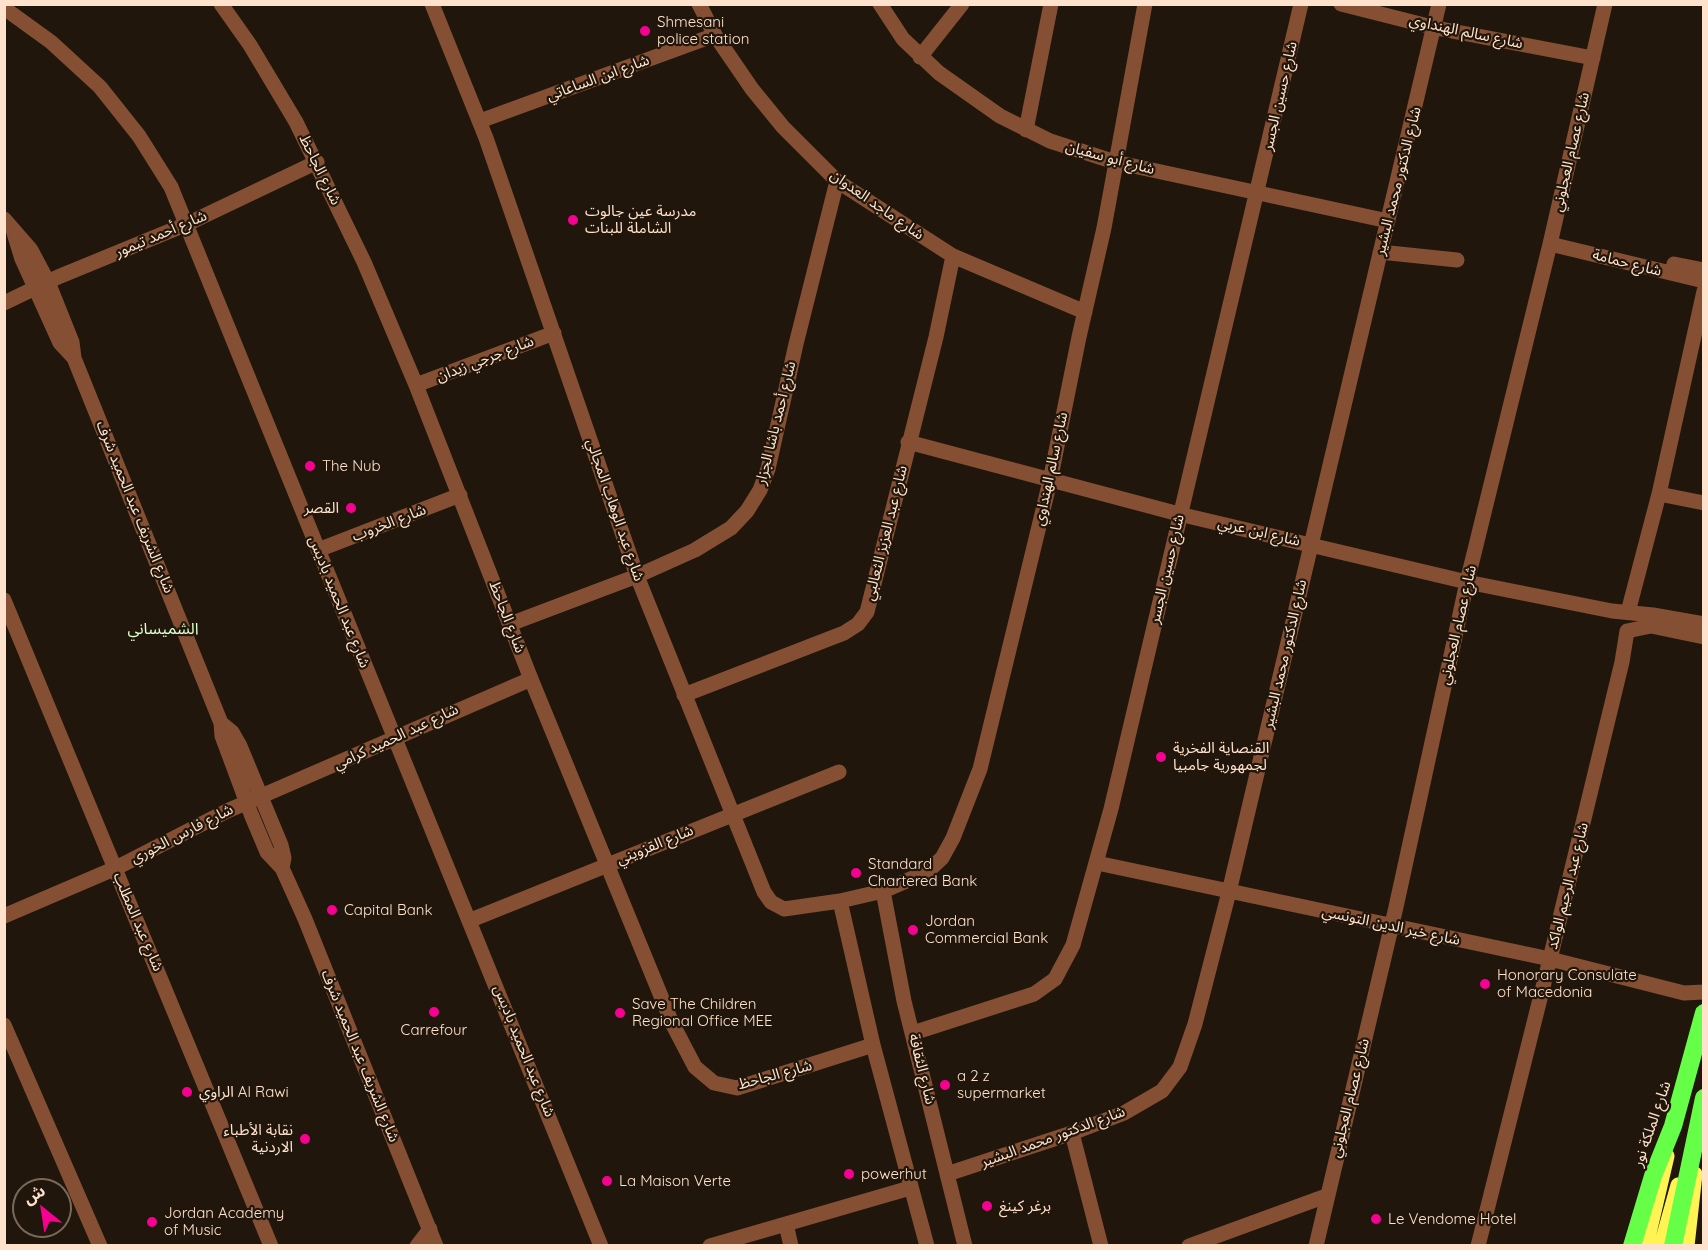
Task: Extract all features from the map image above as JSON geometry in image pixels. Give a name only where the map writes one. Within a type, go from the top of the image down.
[{"type":"highway","name":"شارع الملكة نور","points":[[1632,1245],[1653,1176],[1673,1126],[1703,1016]]},
{"type":"highway","points":[[1674,1245],[1702,1104]]},
{"type":"main road","points":[[1661,1245],[1702,1104]]},
{"type":"main road","points":[[1687,1245],[1702,1104]]},
{"type":"main road","points":[[1646,1245],[1673,1126]]},
{"type":"street","name":"شارع الجاحظ","points":[[221,4],[268,74],[317,162],[364,262],[416,385],[531,679],[672,1023],[695,1066],[706,1079],[737,1088],[873,1045]]},
{"type":"street","name":"شارع عبد الوهاب المجالي","points":[[432,4],[480,121],[637,576],[764,892],[771,902],[784,909],[840,902],[883,891]]},
{"type":"street","name":"شارع ماجد العدوان","points":[[699,4],[715,35],[752,89],[783,127],[837,181],[953,256],[1085,312]]},
{"type":"street","name":"شارع أبو سفيان","points":[[880,4],[903,39],[920,57],[969,96],[1026,130],[1050,141],[1115,162],[1388,220]]},
{"type":"street","points":[[920,57],[962,4]]},
{"type":"street","points":[[1026,130],[1051,4]]},
{"type":"street","name":"شارع سالم الهنداوي","points":[[883,891],[927,872],[942,858],[953,838],[980,769],[1050,481],[1104,228],[1145,4]]},
{"type":"street","name":"شارع حسين الجسر","points":[[913,1033],[1025,998],[1055,979],[1073,945],[1097,863],[1301,4]]},
{"type":"street","name":"شارع سالم الهنداوي","points":[[1341,4],[1438,17],[1594,54]]},
{"type":"street","name":"شارع عصام العجلوني","points":[[1316,1245],[1391,927],[1467,582],[1551,240],[1605,4]]},
{"type":"street","name":"شارع عبد الحميد باديس","points":[[4,8],[79,66],[120,109],[154,158],[187,224],[218,307],[261,406],[471,920],[601,1245]]},
{"type":"street","name":"شارع الدكتور محمد البشير","points":[[947,1174],[1105,1122],[1150,1099],[1174,1077],[1192,1032],[1229,892],[1380,252],[1438,17]]},
{"type":"street","name":"شارع ابن الساعاتي","points":[[480,121],[715,35]]},
{"type":"street","name":"شارع أحمد تيمور","points":[[5,303],[41,285],[187,224],[317,162]]},
{"type":"street","name":"شارع أحمد باشا الجزار","points":[[510,624],[637,576],[712,541],[747,511],[760,490],[768,469],[796,344],[837,181]]},
{"type":"street","name":"شارع الشريف عبد الحميد شرف","points":[[4,219],[31,250],[39,264],[41,285],[60,343],[74,358],[221,723],[237,739],[254,800],[283,851],[282,868],[436,1245]]},
{"type":"street","name":"شارع الشريف عبد الحميد شرف","points":[[14,232],[22,259],[41,285]]},
{"type":"street","name":"شارع حمامة","points":[[1551,240],[1630,259],[1704,281]]},
{"type":"street","points":[[1380,252],[1457,260]]},
{"type":"street","name":"شارع عبد العزيز الثعالبي","points":[[684,695],[844,633],[858,624],[867,612],[936,337],[953,256]]},
{"type":"street","points":[[5,303],[19,285],[22,259]]},
{"type":"street","name":"شارع حمامة","points":[[1630,259],[1704,270]]},
{"type":"street","points":[[39,264],[53,270],[67,271],[85,267]]},
{"type":"street","points":[[1628,612],[1659,494],[1704,291]]},
{"type":"street","name":"شارع جرجي زيدان","points":[[416,385],[554,333]]},
{"type":"street","name":"شارع ابن عربي","points":[[908,442],[1179,514],[1467,582],[1612,611],[1704,624]]},
{"type":"street","points":[[1659,494],[1704,503]]},
{"type":"street","name":"شارع الخروب","points":[[318,550],[460,495]]},
{"type":"street","name":"شارع عبد المطلب","points":[[4,600],[271,1245]]},
{"type":"street","points":[[1612,611],[1627,631],[1651,626],[1704,637]]},
{"type":"street","name":"شارع عبد الرحيم الواكد","points":[[1478,1245],[1550,959],[1622,662],[1627,631]]},
{"type":"street","name":"شارع عبد الحميد كرامي","points":[[254,800],[531,679]]},
{"type":"street","name":"شارع القزويني","points":[[471,920],[839,772]]},
{"type":"street","name":"شارع فارس الخوري","points":[[4,916],[116,868],[254,800]]},
{"type":"street","name":"شارع خير الدين التونسي","points":[[1097,863],[1550,959],[1684,993],[1704,992]]},
{"type":"street","name":"شارع الثقافة","points":[[883,891],[913,1033],[965,1245]]},
{"type":"street","points":[[840,902],[873,1045],[927,1245]]},
{"type":"street","points":[[1684,993],[1698,1007],[1703,1016]]},
{"type":"street","points":[[4,1025],[100,1245]]},
{"type":"street","points":[[1072,1133],[1101,1245]]},
{"type":"street","points":[[710,1245],[910,1188]]},
{"type":"street","points":[[1189,1245],[1326,1196]]},
{"type":"street","points":[[786,1224],[791,1245]]},
{"type":"street","points":[[417,1245],[430,1229]]},
{"type":"place","name":"Shmesani police station","points":[[645,31]]},
{"type":"place","name":"مدرسة عين جالوت الشاملة للبنات","points":[[573,220]]},
{"type":"place","name":"The Nub","points":[[310,466]]},
{"type":"place","name":"القصر","points":[[351,508]]},
{"type":"place","name":"القنصاية الفخرية لجمهورية جامبيا","points":[[1161,757]]},
{"type":"place","name":"Standard Chartered Bank","points":[[856,873]]},
{"type":"place","name":"Capital Bank","points":[[332,910]]},
{"type":"place","name":"Jordan Commercial Bank","points":[[913,930]]},
{"type":"place","name":"Honorary Consulate of Macedonia","points":[[1485,984]]},
{"type":"place","name":"Carrefour","points":[[434,1012]]},
{"type":"place","name":"Save The Children Regional Office MEE","points":[[620,1013]]},
{"type":"place","name":"a 2 z supermarket","points":[[945,1085]]},
{"type":"place","name":"الراوي Al Rawi","points":[[187,1092]]},
{"type":"place","name":"نقابة الأطباء الاردنية","points":[[305,1139]]},
{"type":"place","name":"powerhut","points":[[849,1174]]},
{"type":"place","name":"La Maison Verte","points":[[607,1181]]},
{"type":"place","name":"برغر كينغ","points":[[987,1206]]},
{"type":"place","name":"Le Vendome Hotel","points":[[1376,1219]]},
{"type":"place","name":"Jordan Academy of Music","points":[[152,1222]]},
{"type":"district","name":"الشميساني","points":[[163,629]]}]
